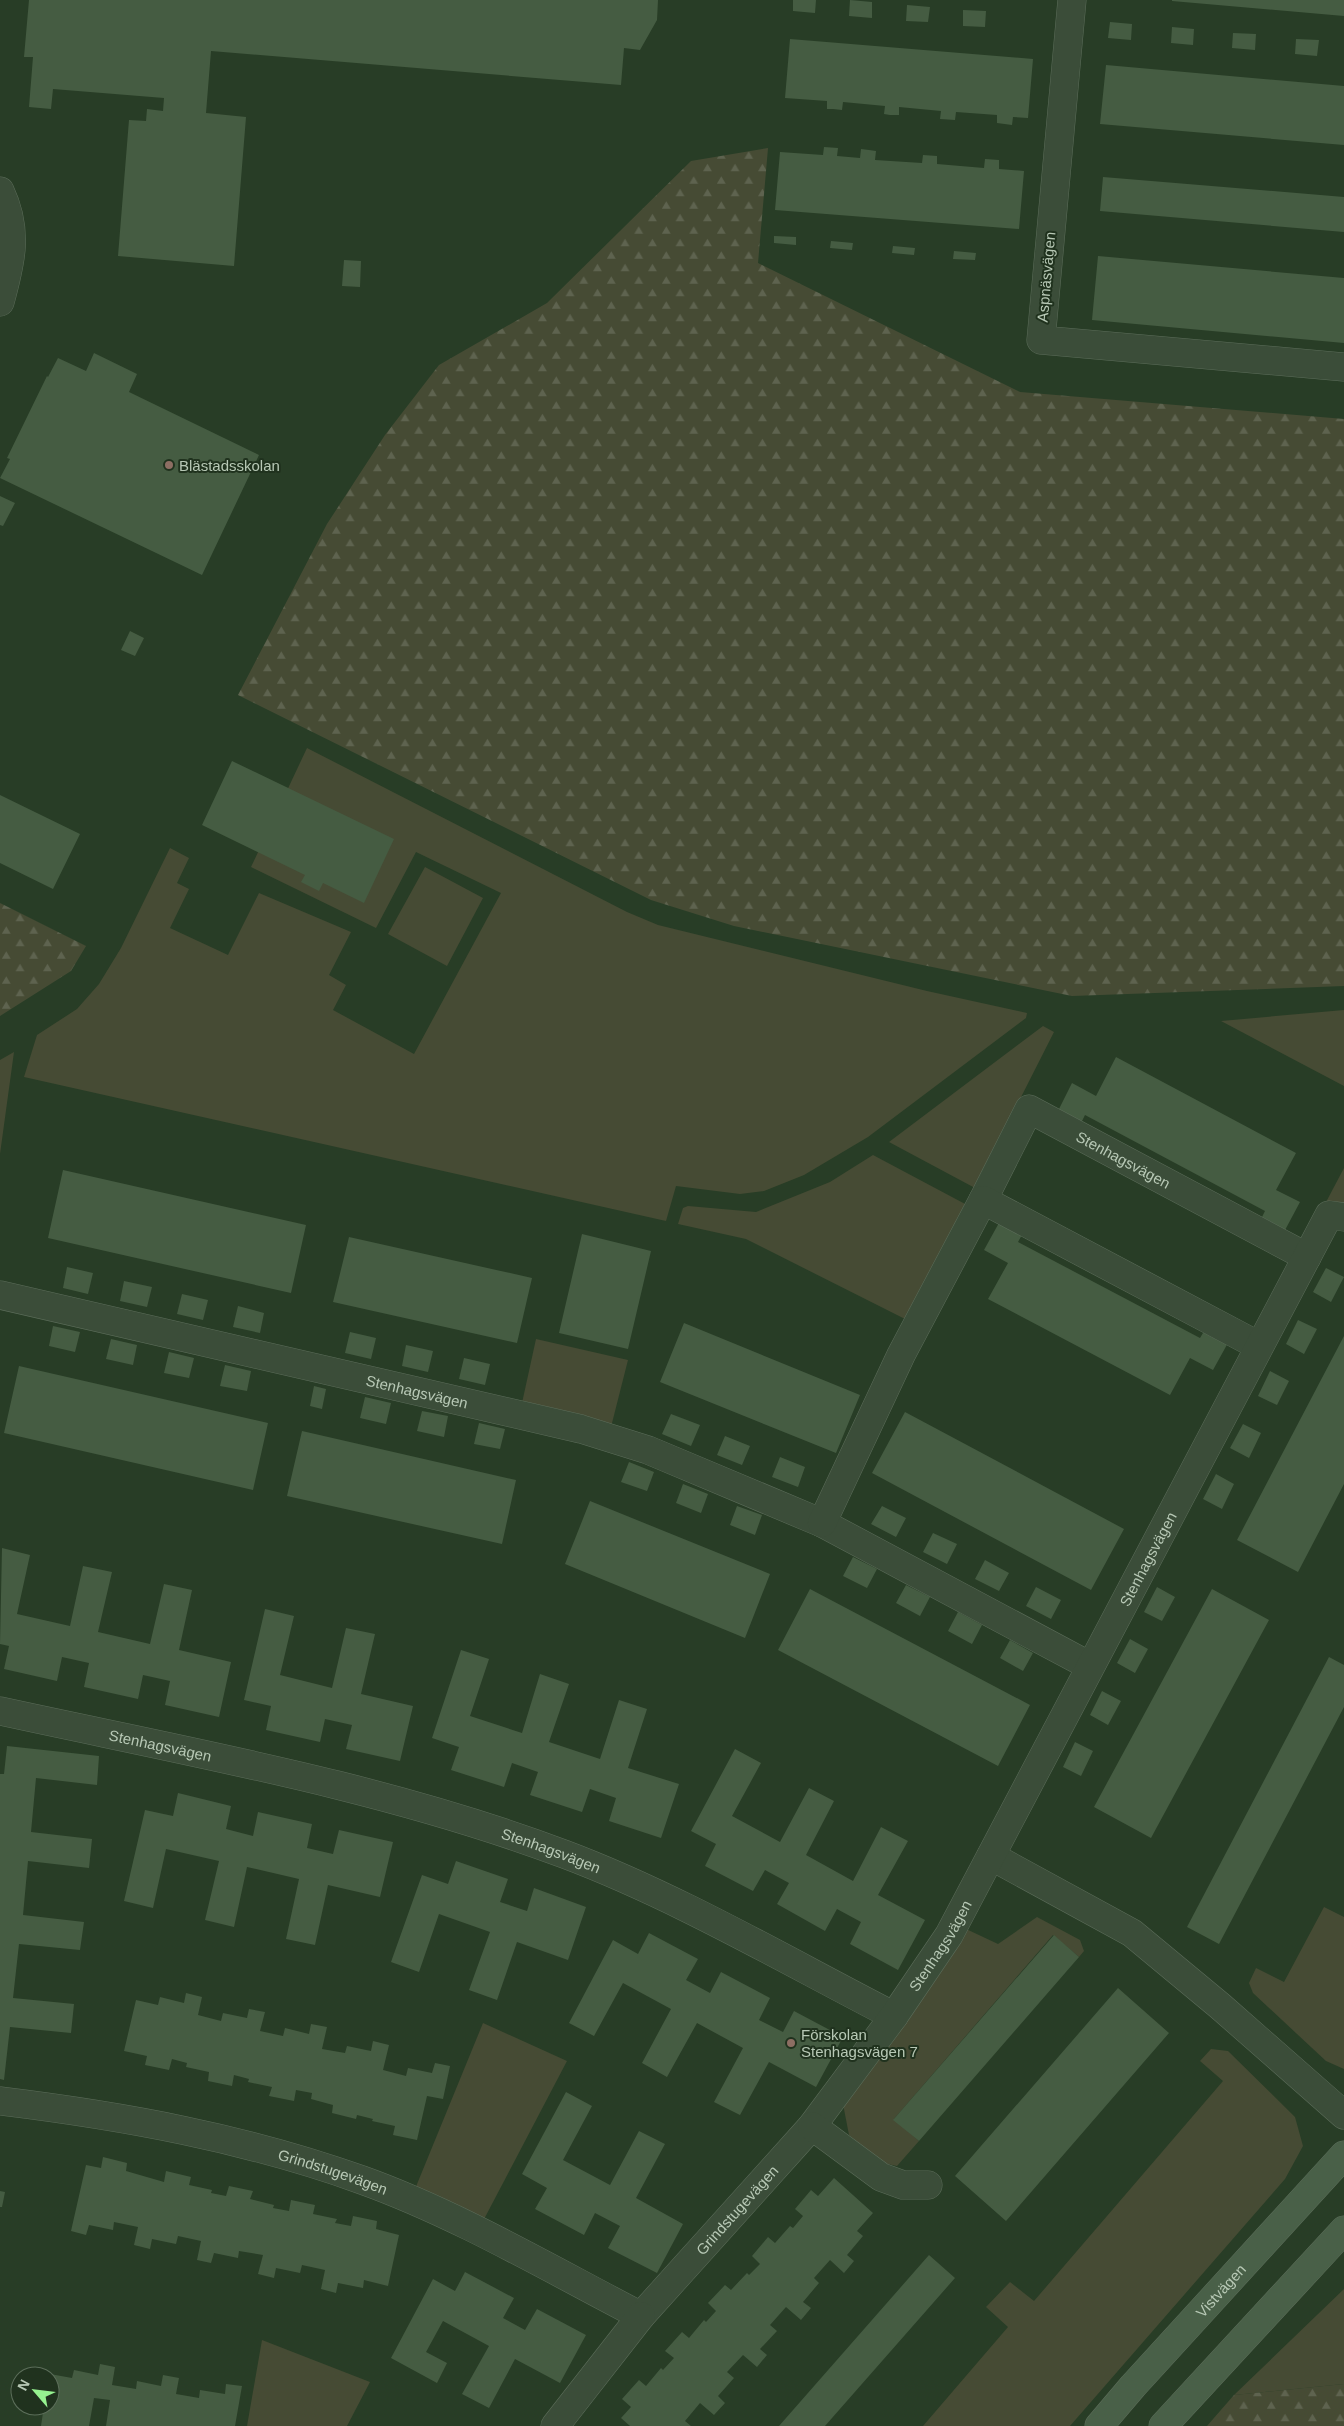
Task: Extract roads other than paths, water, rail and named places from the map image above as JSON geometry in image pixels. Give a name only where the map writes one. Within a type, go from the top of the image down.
[{"type":"main road","name":"Vistvägen","points":[[1099,2426],[1133,2386],[1344,2155]]},
{"type":"main road","points":[[1163,2426],[1344,2230]]},
{"type":"street","name":"Aspnäsvägen","points":[[1072,0],[1041,340],[1344,367]]},
{"type":"street","points":[[0,191],[13,230],[8,271],[0,302]]},
{"type":"street","name":"Stenhagsvägen","points":[[822,1523],[901,1356],[1029,1109],[1306,1257]]},
{"type":"street","points":[[983,1200],[1259,1346]]},
{"type":"street","name":"Stenhagsvägen","points":[[0,1711],[390,1797],[555,1851],[662,1897],[894,2016],[949,1935],[1329,1215],[1344,1217]]},
{"type":"street","name":"Stenhagsvägen","points":[[0,1296],[581,1429],[648,1450],[822,1523],[1090,1666]]},
{"type":"street","points":[[991,1856],[1132,1933],[1220,2006],[1344,2115]]},
{"type":"street","name":"Grindstugevägen","points":[[555,2426],[641,2316],[812,2126],[894,2016]]},
{"type":"street","name":"Grindstugevägen","points":[[0,2101],[94,2112],[189,2131],[285,2155],[362,2180],[428,2206],[641,2316]]},
{"type":"street","points":[[812,2126],[881,2177],[903,2185],[928,2184]]},
{"type":"place","name":"Blästadsskolan","points":[[169,465]]},
{"type":"place","name":"Förskolan Stenhagsvägen 7","points":[[791,2043]]}]
